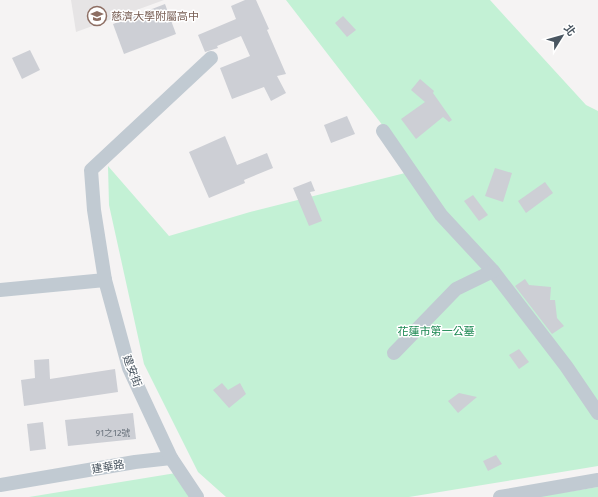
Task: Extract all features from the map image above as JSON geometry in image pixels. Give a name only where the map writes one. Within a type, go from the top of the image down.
[{"type":"street","name":"建安街","points":[[171,458],[129,368],[105,280],[94,210],[91,170],[211,58]]},
{"type":"street","points":[[383,131],[440,215],[494,271],[566,366],[598,413]]},
{"type":"street","points":[[394,353],[456,289],[494,271]]},
{"type":"street","points":[[0,290],[105,280]]},
{"type":"street","points":[[171,458],[196,497]]},
{"type":"street","name":"建華路","points":[[0,485],[135,462],[171,458]]},
{"type":"street","points":[[500,497],[598,480]]},
{"type":"shaded area","name":"慈濟大學附屬高中","points":[[71,0],[164,0],[76,32]]},
{"type":"green space","name":"花蓮市第一公墓","points":[[286,0],[490,0],[586,105],[598,111],[598,466],[409,497],[226,497],[198,472],[144,364],[109,205],[108,166],[169,236],[250,212],[417,170]]},
{"type":"green space","points":[[176,473],[204,497],[29,497]]},
{"type":"green space","points":[[598,487],[598,497],[535,497]]},
{"type":"building","points":[[245,0],[256,0],[286,74],[277,76],[286,93],[271,101],[264,87],[232,99],[220,68],[250,56],[241,36],[217,46],[218,48],[205,52],[198,35],[236,19],[231,6]]},
{"type":"building","points":[[165,4],[176,34],[124,54],[113,24]]},
{"type":"building","points":[[343,16],[356,30],[347,37],[335,23]]},
{"type":"building","points":[[30,50],[40,70],[22,79],[12,58]]},
{"type":"building","points":[[420,79],[434,91],[433,93],[452,120],[449,122],[443,117],[416,139],[401,119],[425,102],[411,90]]},
{"type":"building","points":[[347,116],[355,134],[331,143],[324,125]]},
{"type":"building","points":[[225,136],[237,165],[267,153],[273,168],[244,180],[245,183],[209,198],[189,152]]},
{"type":"building","points":[[495,168],[512,173],[503,202],[485,196]]},
{"type":"building","points":[[311,181],[315,191],[310,192],[322,221],[309,226],[293,188]]},
{"type":"building","points":[[545,182],[553,193],[526,213],[518,201]]},
{"type":"building","points":[[473,195],[488,215],[479,221],[464,201]]},
{"type":"building","points":[[525,279],[529,285],[551,287],[550,300],[555,300],[557,318],[564,326],[552,334],[515,286]]},
{"type":"building","points":[[519,349],[529,362],[519,369],[509,355]]},
{"type":"building","points":[[49,359],[50,379],[115,369],[118,392],[24,406],[21,380],[35,378],[34,360]]},
{"type":"building","points":[[222,383],[228,390],[240,383],[246,394],[229,408],[213,390]]},
{"type":"building","points":[[459,393],[477,397],[458,413],[448,401]]},
{"type":"building","points":[[133,413],[136,439],[68,446],[65,420]]},
{"type":"building","points":[[43,422],[46,449],[30,451],[27,424]]},
{"type":"building","points":[[496,455],[502,464],[488,471],[483,461]]},
{"type":"place","name":"慈濟大學附屬高中","points":[[97,16]]}]
